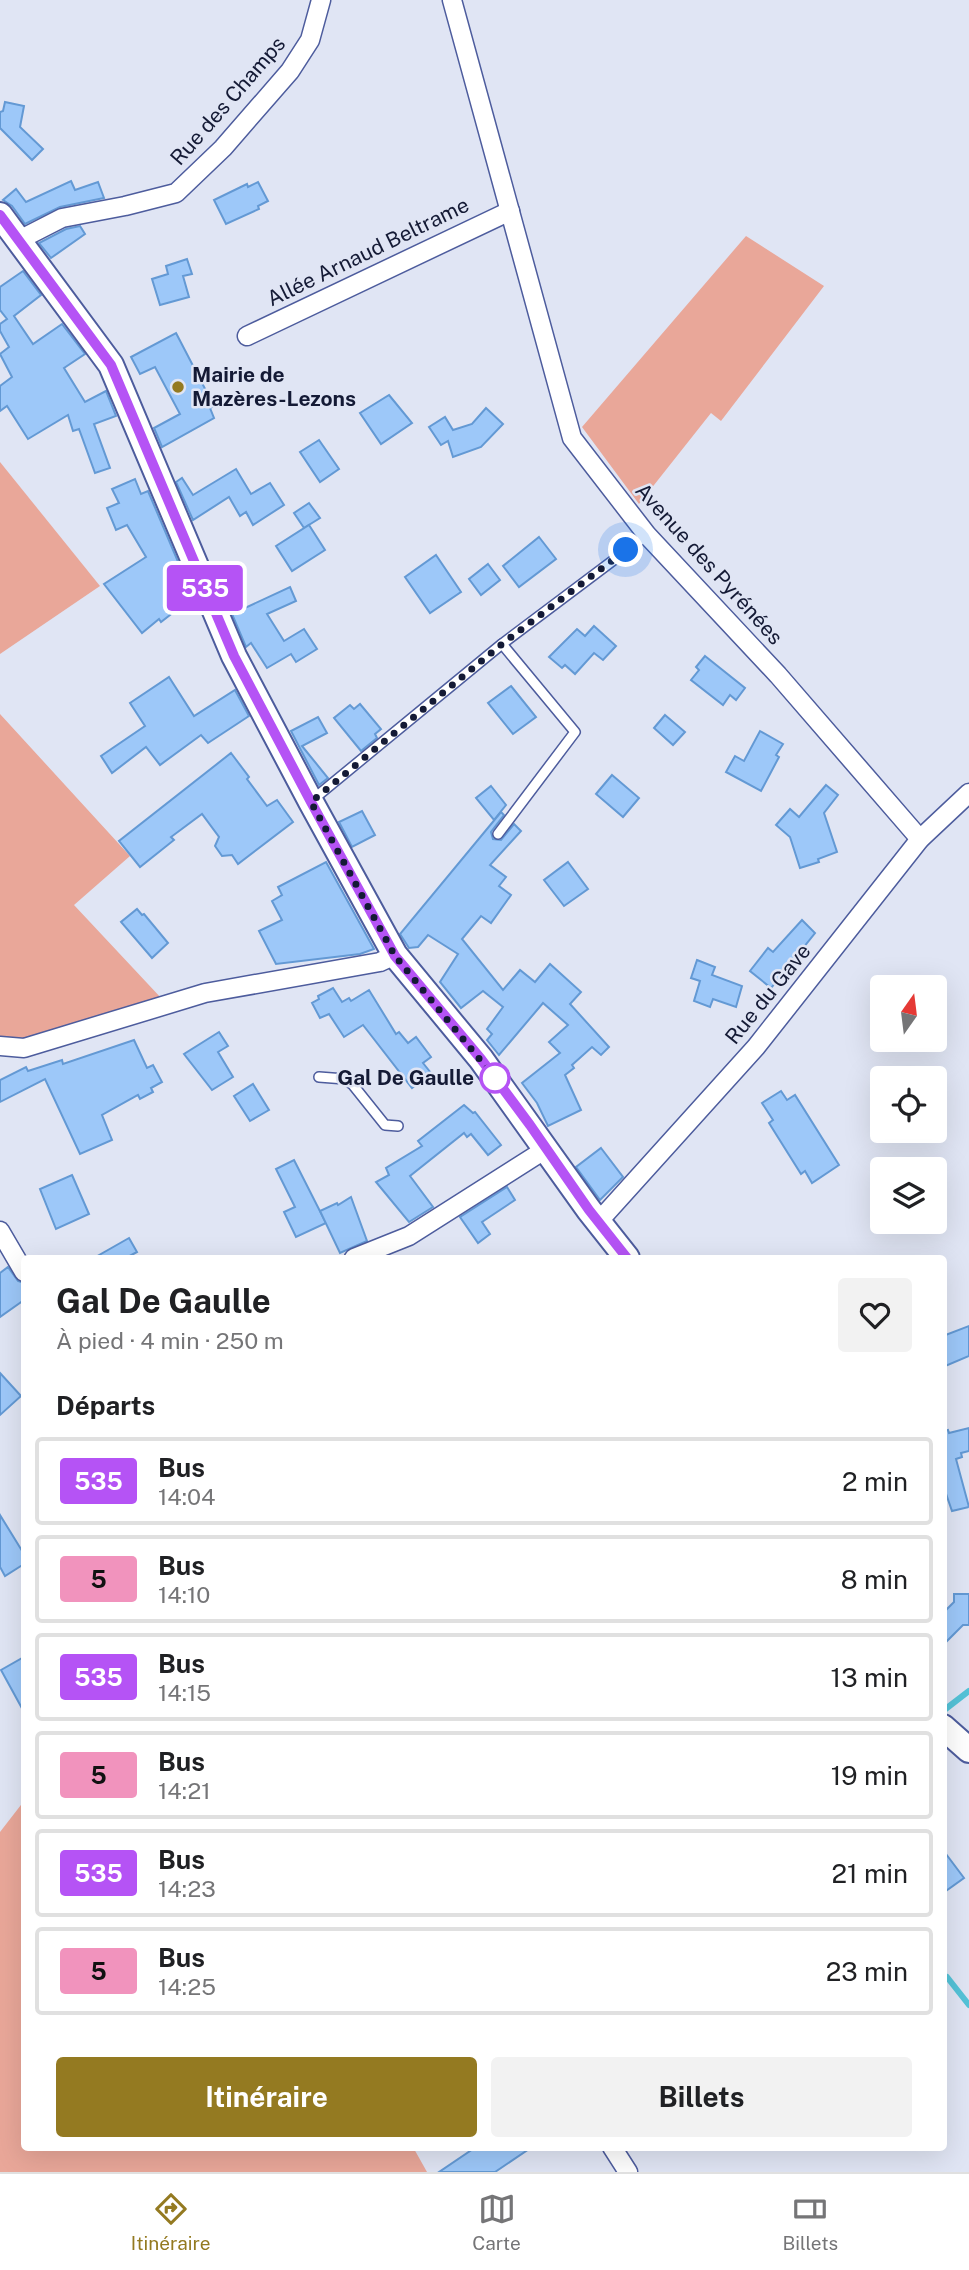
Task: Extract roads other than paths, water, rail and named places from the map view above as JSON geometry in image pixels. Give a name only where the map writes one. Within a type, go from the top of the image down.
[{"type":"main road","points":[[0,215],[111,365],[234,656],[395,956],[481,1059],[625,1255]]},
{"type":"street","name":"Rue des Champs","points":[[19,240],[62,218],[176,193],[223,148],[290,71],[310,40],[321,0]]},
{"type":"street","name":"Avenue des Pyrénées","points":[[452,0],[572,438],[647,535],[778,675],[920,839]]},
{"type":"street","name":"Allée Arnaud Beltrame","points":[[247,336],[510,211]]},
{"type":"street","name":"Rue du Gave","points":[[599,1221],[756,1047],[920,839],[969,793]]},
{"type":"street","points":[[0,1046],[24,1048],[205,993],[380,962],[395,956]]},
{"type":"street","points":[[362,1255],[409,1236],[546,1149]]},
{"type":"street","points":[[0,1231],[21,1267]]},
{"type":"street","points":[[615,2151],[628,2172]]},
{"type":"lane","points":[[311,802],[502,644],[647,535]]},
{"type":"lane","points":[[498,834],[575,732],[502,644]]},
{"type":"lane","points":[[319,1077],[345,1079],[385,1125],[398,1126]]},
{"type":"waterway","points":[[947,1708],[969,1691]]},
{"type":"waterway","points":[[947,1977],[969,2005]]},
{"type":"place","name":"Mairie de Mazères-Lezons","points":[[178,387]]},
{"type":"place","name":"Gal De Gaulle","points":[[495,1078]]}]
